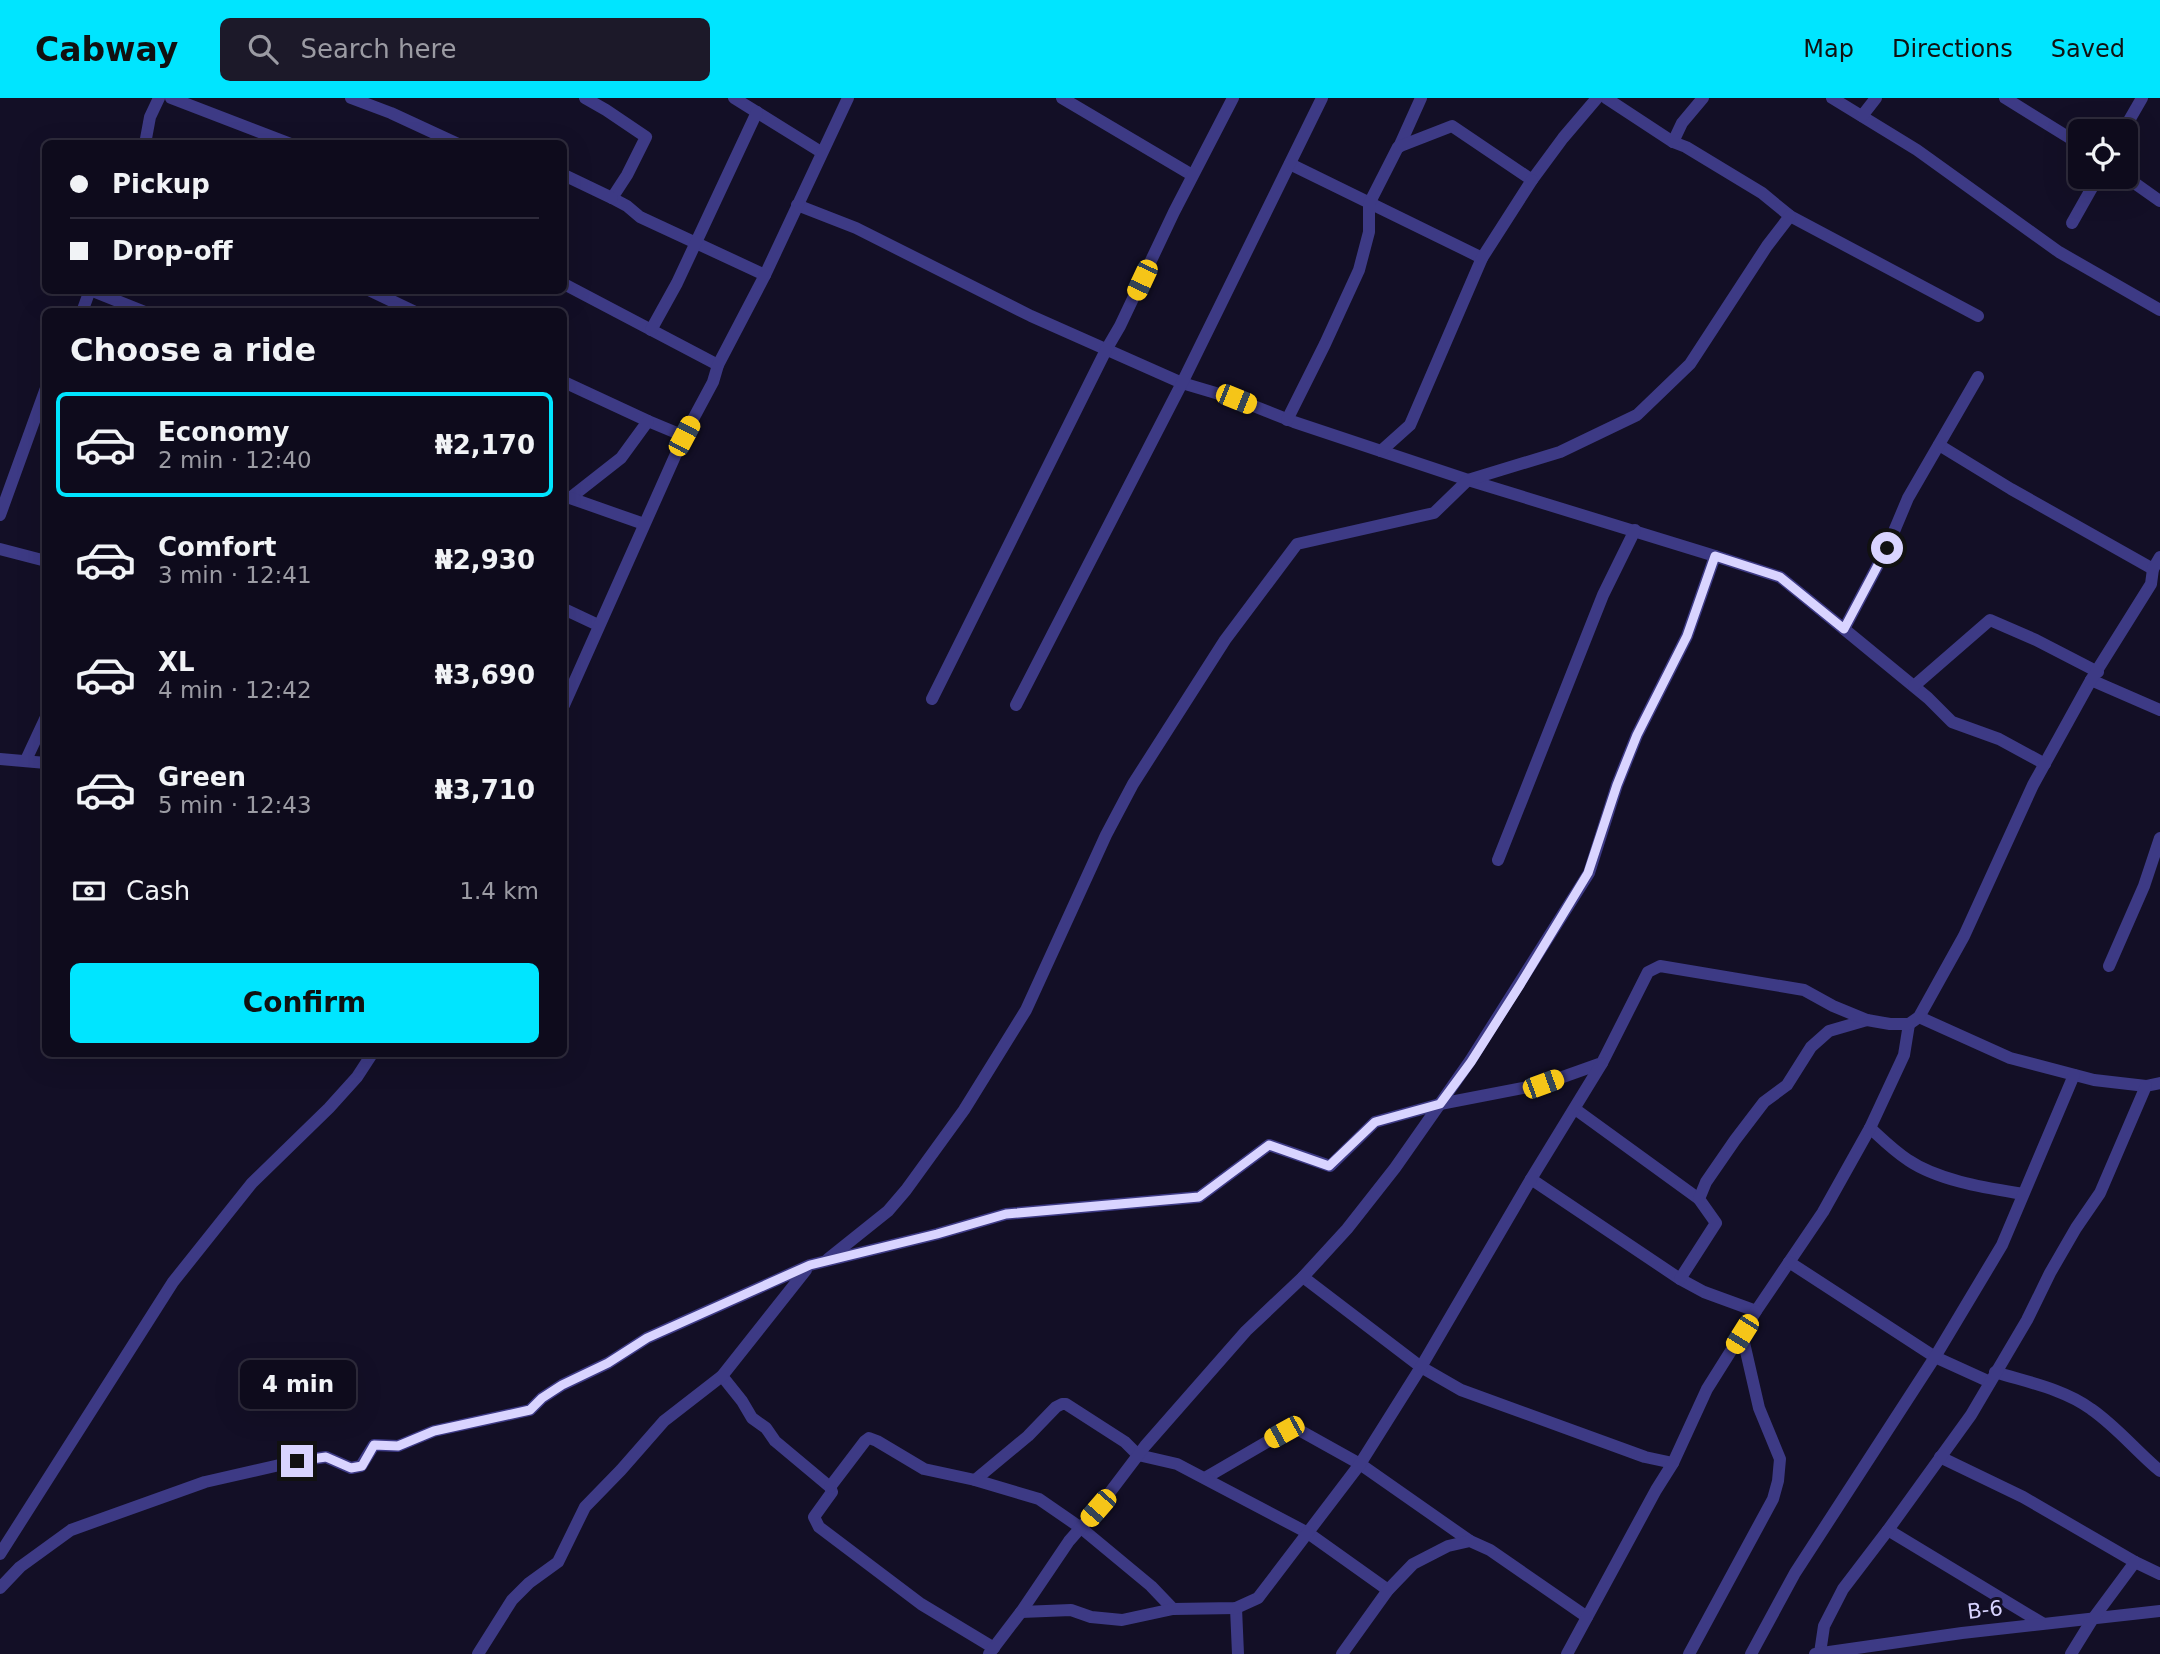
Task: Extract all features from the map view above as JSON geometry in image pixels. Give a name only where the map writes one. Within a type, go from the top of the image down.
[{"type":"street","points":[[146,140],[150,117],[159,98]]},
{"type":"street","points":[[171,98],[281,140]]},
{"type":"street","points":[[351,98],[449,140]]},
{"type":"street","points":[[585,98],[646,138],[628,175],[612,198]]},
{"type":"street","points":[[734,98],[821,152]]},
{"type":"street","points":[[567,698],[684,436],[765,275],[848,98]]},
{"type":"street","points":[[1062,98],[1192,175]]},
{"type":"street","points":[[932,699],[1120,326],[1192,175],[1233,98]]},
{"type":"street","points":[[1016,705],[1182,383],[1322,98]]},
{"type":"street","points":[[1287,420],[1359,270],[1369,233],[1369,204],[1421,98]]},
{"type":"street","points":[[1381,451],[1410,425],[1482,258],[1532,180],[1597,98]]},
{"type":"street","points":[[1606,98],[1673,142],[1686,147],[1762,193],[1790,216],[1978,316]]},
{"type":"street","points":[[1673,142],[1682,122],[1703,98]]},
{"type":"street","points":[[1832,98],[1945,169],[2059,252],[2160,310]]},
{"type":"street","points":[[1862,116],[1876,98]]},
{"type":"street","points":[[2005,98],[2068,137]]},
{"type":"street","points":[[2130,119],[2142,98]]},
{"type":"street","points":[[651,330],[677,283],[757,112]]},
{"type":"street","points":[[1399,147],[1452,126],[1532,180]]},
{"type":"street","points":[[1290,164],[1482,258]]},
{"type":"street","points":[[567,176],[627,206],[640,217],[765,275]]},
{"type":"street","points":[[2138,185],[2160,201]]},
{"type":"street","points":[[2072,223],[2091,189]]},
{"type":"street","points":[[797,205],[856,228],[1031,316],[1182,383],[1236,399],[1287,420],[1468,480],[1780,577],[1914,686],[1952,722],[1999,739],[2045,764]]},
{"type":"street","points":[[824,1262],[888,1211],[964,1110],[1026,1010],[1129,790],[1225,640],[1297,544],[1434,513],[1468,480],[1560,452],[1637,415],[1690,363],[1767,246],[1790,216]]},
{"type":"street","points":[[567,286],[718,365]]},
{"type":"street","points":[[100,294],[135,308]]},
{"type":"street","points":[[377,294],[407,308]]},
{"type":"street","points":[[1844,629],[1887,548],[1908,498],[1978,377]]},
{"type":"street","points":[[567,383],[684,436]]},
{"type":"street","points":[[0,515],[42,399]]},
{"type":"street","points":[[567,496],[621,458],[648,421]]},
{"type":"street","points":[[1940,445],[2011,489],[2153,569]]},
{"type":"street","points":[[567,496],[643,524]]},
{"type":"street","points":[[1498,860],[1602,595],[1635,530]]},
{"type":"street","points":[[0,549],[42,560]]},
{"type":"street","points":[[722,1376],[752,1418],[830,1487],[832,1492],[814,1517],[818,1527],[921,1604],[991,1651],[1069,1541],[1138,1455],[1247,1331],[1303,1278],[1347,1228],[1387,1178],[1471,1062],[1588,873],[1617,785],[1637,735],[1687,636],[1715,556]]},
{"type":"street","points":[[1567,1654],[1673,1463],[1707,1389],[1823,1212],[1870,1128],[1903,1055],[1914,1020],[1964,936],[2045,764],[2094,676],[2155,587],[2153,569],[2160,556]]},
{"type":"street","points":[[567,610],[598,625]]},
{"type":"street","points":[[1914,686],[1990,620],[2036,639],[2094,676],[2160,710]]},
{"type":"street","points":[[26,760],[42,726]]},
{"type":"street","points":[[0,759],[42,762]]},
{"type":"street","points":[[2109,966],[2144,886],[2160,838]]},
{"type":"street","points":[[1021,1612],[1070,1609],[1091,1617],[1122,1620],[1173,1609],[1236,1608],[1258,1598],[1360,1465],[1602,1063],[1648,972],[1660,966],[1804,990],[1867,1020],[1889,1024],[1914,1020],[2010,1058],[2094,1080],[2146,1086],[2160,1083]]},
{"type":"street","points":[[1699,1199],[1706,1182],[1728,1149],[1765,1102],[1787,1085],[1811,1047],[1829,1031],[1867,1020]]},
{"type":"street","points":[[0,1554],[173,1282],[253,1183],[329,1108],[357,1077],[370,1057]]},
{"type":"street","points":[[0,1588],[20,1567],[71,1530],[205,1482],[326,1457],[351,1468],[362,1466],[374,1445],[398,1446],[434,1431],[530,1410],[562,1385],[608,1363],[647,1338],[810,1265],[1006,1214],[1199,1197],[1269,1145],[1329,1166],[1375,1122],[1440,1104],[1543,1084],[1602,1063]]},
{"type":"street","points":[[1751,1654],[1795,1573],[1935,1357],[2002,1245],[2074,1075]]},
{"type":"street","points":[[1818,1654],[1824,1626],[1832,1608],[1862,1562],[1971,1415],[2063,1250],[2100,1193],[2146,1086]]},
{"type":"street","points":[[1575,1109],[1699,1199],[1716,1223],[1680,1279]]},
{"type":"street","points":[[1870,1128],[1907,1160],[1925,1170],[1984,1187],[2023,1194]]},
{"type":"street","points":[[1531,1179],[1680,1279],[1704,1292],[1756,1311]]},
{"type":"street","points":[[1789,1262],[1935,1357],[1993,1377],[2063,1394],[2090,1407],[2126,1437],[2160,1471]]},
{"type":"street","points":[[478,1654],[512,1600],[529,1583],[558,1562],[584,1507],[664,1421],[722,1376],[810,1265]]},
{"type":"street","points":[[1303,1278],[1421,1367],[1461,1390],[1632,1453],[1673,1463]]},
{"type":"street","points":[[1689,1654],[1773,1499],[1778,1481],[1780,1459],[1759,1408],[1742,1334]]},
{"type":"street","points":[[975,1480],[1062,1404],[1125,1442],[1138,1455],[1177,1464],[1308,1532],[1388,1590]]},
{"type":"street","points":[[1205,1478],[1284,1432],[1298,1430],[1360,1465],[1587,1617]]},
{"type":"street","points":[[830,1487],[869,1438],[924,1469],[975,1480],[1039,1499],[1081,1528],[1151,1586],[1173,1609]]},
{"type":"street","points":[[1940,1457],[2023,1497],[2160,1574]]},
{"type":"street","points":[[1888,1530],[2042,1623]]},
{"type":"street","points":[[1342,1654],[1388,1590],[1413,1564],[1448,1546],[1470,1541]]},
{"type":"street","points":[[2071,1654],[2092,1620],[2135,1562]]},
{"type":"street","points":[[1236,1608],[1238,1654]]},
{"type":"street","name":"B-6","points":[[1818,1654],[1894,1641],[2160,1611]]},
{"type":"street","points":[[1887,1654],[1894,1641]]},
{"type":"route","points":[[297,1461],[326,1457],[351,1468],[362,1466],[374,1445],[398,1446],[434,1431],[530,1410],[562,1385],[608,1363],[647,1338],[810,1265],[1006,1214],[1199,1197],[1269,1145],[1329,1166],[1375,1122],[1440,1104],[1471,1062],[1588,873],[1617,785],[1637,735],[1687,636],[1715,556],[1780,577],[1844,629],[1887,548]]}]
